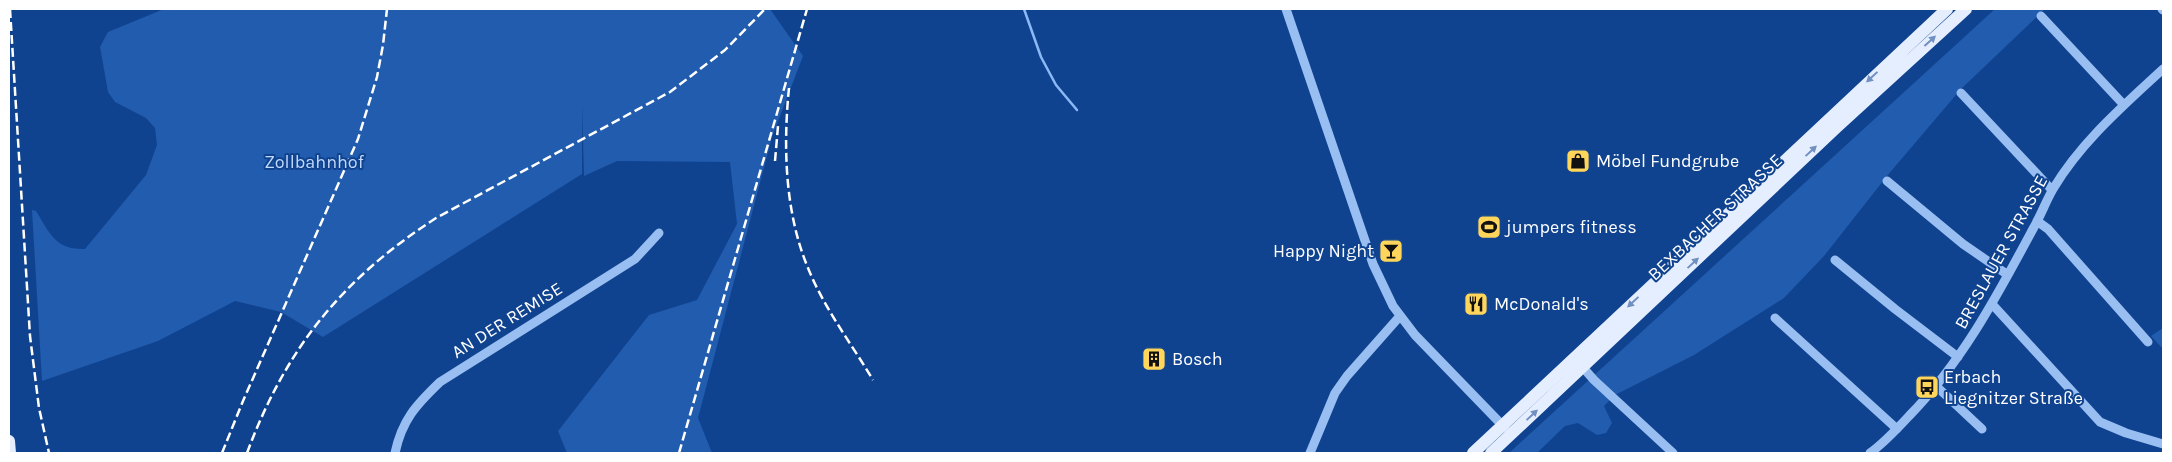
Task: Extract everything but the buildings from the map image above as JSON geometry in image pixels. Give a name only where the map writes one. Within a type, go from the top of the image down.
[{"type":"main road","name":"BEXBACHER STRASSE","points":[[1491,453],[1507,430],[1947,9]]},
{"type":"main road","name":"BEXBACHER STRASSE","points":[[1473,453],[1547,401],[1578,362],[1966,9]]},
{"type":"main road","points":[[9,441],[10,453]]},
{"type":"street","points":[[1286,9],[1373,264],[1383,287],[1400,316],[1415,335],[1507,430]]},
{"type":"street","points":[[2040,16],[2124,105]]},
{"type":"street","name":"BRESLAUER STRASSE","points":[[1873,453],[1936,386],[1971,340],[2008,275],[2052,190],[2086,143],[2163,69]]},
{"type":"street","points":[[1961,93],[2052,190]]},
{"type":"street","points":[[1887,181],[1963,244],[2008,275]]},
{"type":"street","points":[[2037,221],[2048,229],[2148,342]]},
{"type":"street","name":"AN DER REMISE","points":[[395,453],[400,432],[418,404],[440,382],[636,259],[659,233]]},
{"type":"street","points":[[1835,260],[1958,357]]},
{"type":"street","points":[[1992,304],[2100,422],[2126,433],[2163,444]]},
{"type":"street","points":[[1310,453],[1335,393],[1346,376],[1400,316]]},
{"type":"street","points":[[1775,318],[1897,429]]},
{"type":"street","points":[[1578,362],[1673,453]]},
{"type":"street","points":[[1936,386],[1982,429]]},
{"type":"green space","name":"Zollbahnhof","points":[[164,9],[770,9],[803,56],[772,137],[698,418],[712,453],[567,453],[558,431],[649,315],[697,300],[737,224],[730,162],[617,161],[584,176],[582,104],[582,174],[323,337],[281,312],[235,301],[158,341],[42,381],[32,210],[36,211],[50,233],[60,243],[75,249],[85,249],[146,175],[157,145],[155,128],[146,118],[115,102],[108,92],[100,47],[108,32]]},
{"type":"green space","points":[[1995,9],[2045,9],[1961,89],[1887,176],[1824,256],[1784,298],[1694,355],[1615,395],[1604,406],[1612,423],[1606,433],[1597,435],[1578,423],[1565,426],[1537,453],[1509,453]]},
{"type":"green space","points":[[2163,328],[2163,349],[2151,336]]},
{"type":"waterway","points":[[1024,9],[1041,57],[1056,85],[1077,110]]},
{"type":"railway","points":[[10,9],[30,336],[39,408],[49,453]]},
{"type":"railway","points":[[222,453],[358,139],[377,77],[387,9]]},
{"type":"railway","points":[[247,453],[262,415],[299,349],[345,291],[372,266],[402,241],[436,218],[670,92],[725,50],[765,9]]},
{"type":"railway","points":[[679,453],[807,9]]},
{"type":"railway","points":[[789,88],[786,156],[790,202],[800,247],[814,283],[873,380]]},
{"type":"railway","points":[[775,161],[778,126]]},
{"type":"place","name":"Möbel Fundgrube","points":[[1578,161]]},
{"type":"place","name":"jumpers fitness","points":[[1489,227]]},
{"type":"place","name":"Happy Night","points":[[1391,251]]},
{"type":"place","name":"McDonald's","points":[[1476,304]]},
{"type":"place","name":"Bosch","points":[[1154,359]]},
{"type":"place","name":"Erbach Liegnitzer Straße","points":[[1927,387]]}]
